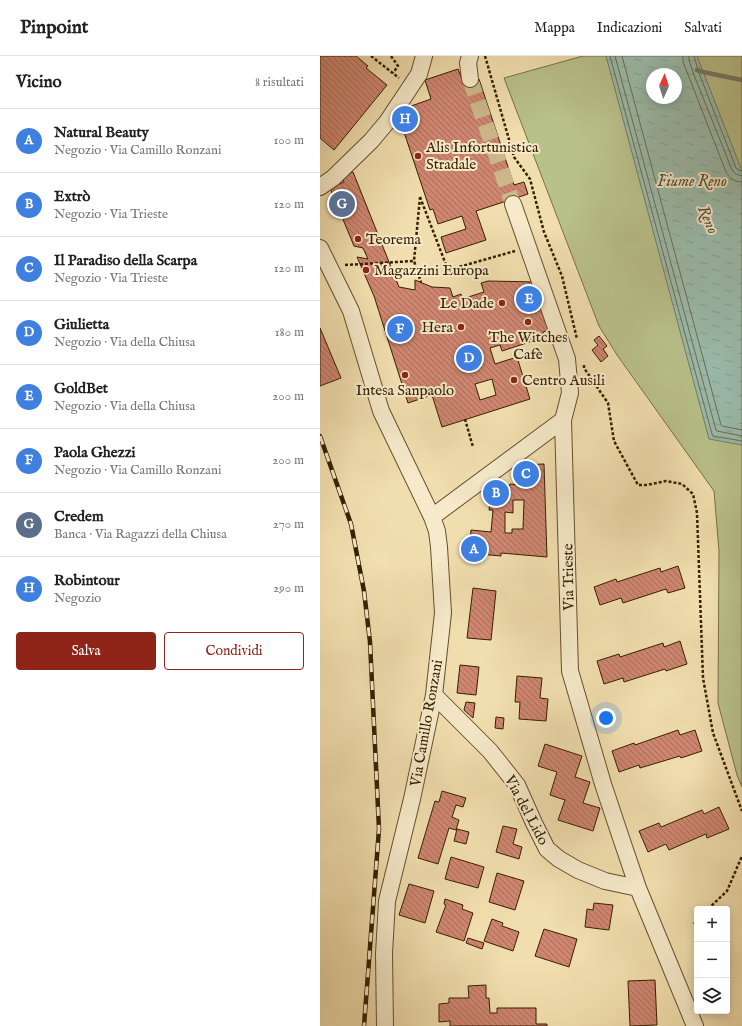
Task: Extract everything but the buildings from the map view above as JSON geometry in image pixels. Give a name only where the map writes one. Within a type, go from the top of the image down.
[{"type":"street","points":[[320,187],[333,178],[371,141],[393,114],[419,74],[424,56]]},
{"type":"street","points":[[470,56],[468,63],[470,79]]},
{"type":"street","name":"Via Trieste","points":[[513,204],[567,359],[570,392],[563,420],[570,671],[603,784],[638,888]]},
{"type":"street","name":"Via Camillo Ronzani","points":[[320,248],[350,311],[381,410],[432,517],[437,531],[439,547],[443,613],[434,695],[412,799],[387,901],[384,954],[385,1026]]},
{"type":"street","points":[[432,517],[563,420]]},
{"type":"street","name":"Via del Lido","points":[[434,695],[490,751],[517,785],[534,823],[548,849],[560,860],[578,870],[605,881],[638,888]]},
{"type":"street","points":[[638,888],[695,1026]]},
{"type":"path","points":[[371,56],[411,87]]},
{"type":"path","points":[[391,56],[398,66],[393,74]]},
{"type":"path","points":[[485,56],[514,157],[530,179],[544,232],[562,276],[579,345]]},
{"type":"path","points":[[421,282],[414,261],[420,197],[448,270],[529,247]]},
{"type":"path","points":[[329,266],[414,261]]},
{"type":"path","points":[[582,360],[584,368],[608,403],[614,440],[638,484],[647,485],[666,481],[682,484],[693,494],[697,513],[703,678],[714,734],[742,811]]},
{"type":"path","points":[[465,420],[473,447]]},
{"type":"path","points":[[711,906],[727,891],[742,856]]},
{"type":"green space","points":[[583,56],[742,56],[742,787],[737,775],[718,703],[719,551],[714,491],[617,355],[599,326],[504,78]]},
{"type":"water","name":"Fiume Reno","points":[[606,56],[697,56],[742,171],[742,445],[709,439]]},
{"type":"waterway","points":[[697,70],[742,80]]},
{"type":"tunnel","points":[[470,79],[513,204]]},
{"type":"railway","points":[[320,436],[351,524],[364,591],[370,642],[379,829],[364,1026]]},
{"type":"place","name":"Robintour","points":[[405,119]]},
{"type":"place","name":"Alis Infortunistica Stradale","points":[[418,156]]},
{"type":"place","name":"Credem","points":[[342,204]]},
{"type":"place","name":"Teorema","points":[[358,239]]},
{"type":"place","name":"Magazzini Europa","points":[[366,270]]},
{"type":"place","name":"GoldBet","points":[[529,299]]},
{"type":"place","name":"Le Dade","points":[[502,303]]},
{"type":"place","name":"The Witches Cafè","points":[[528,322]]},
{"type":"place","name":"Hera","points":[[461,327]]},
{"type":"place","name":"Paola Ghezzi","points":[[400,329]]},
{"type":"place","name":"Giulietta","points":[[469,358]]},
{"type":"place","name":"Intesa Sanpaolo","points":[[405,375]]},
{"type":"place","name":"Centro Ausili","points":[[514,380]]},
{"type":"place","name":"Il Paradiso della Scarpa","points":[[526,474]]},
{"type":"place","name":"Extrò","points":[[496,493]]},
{"type":"place","name":"Natural Beauty","points":[[474,549]]},
{"type":"water label","name":"Reno","points":[[709,219]]}]
